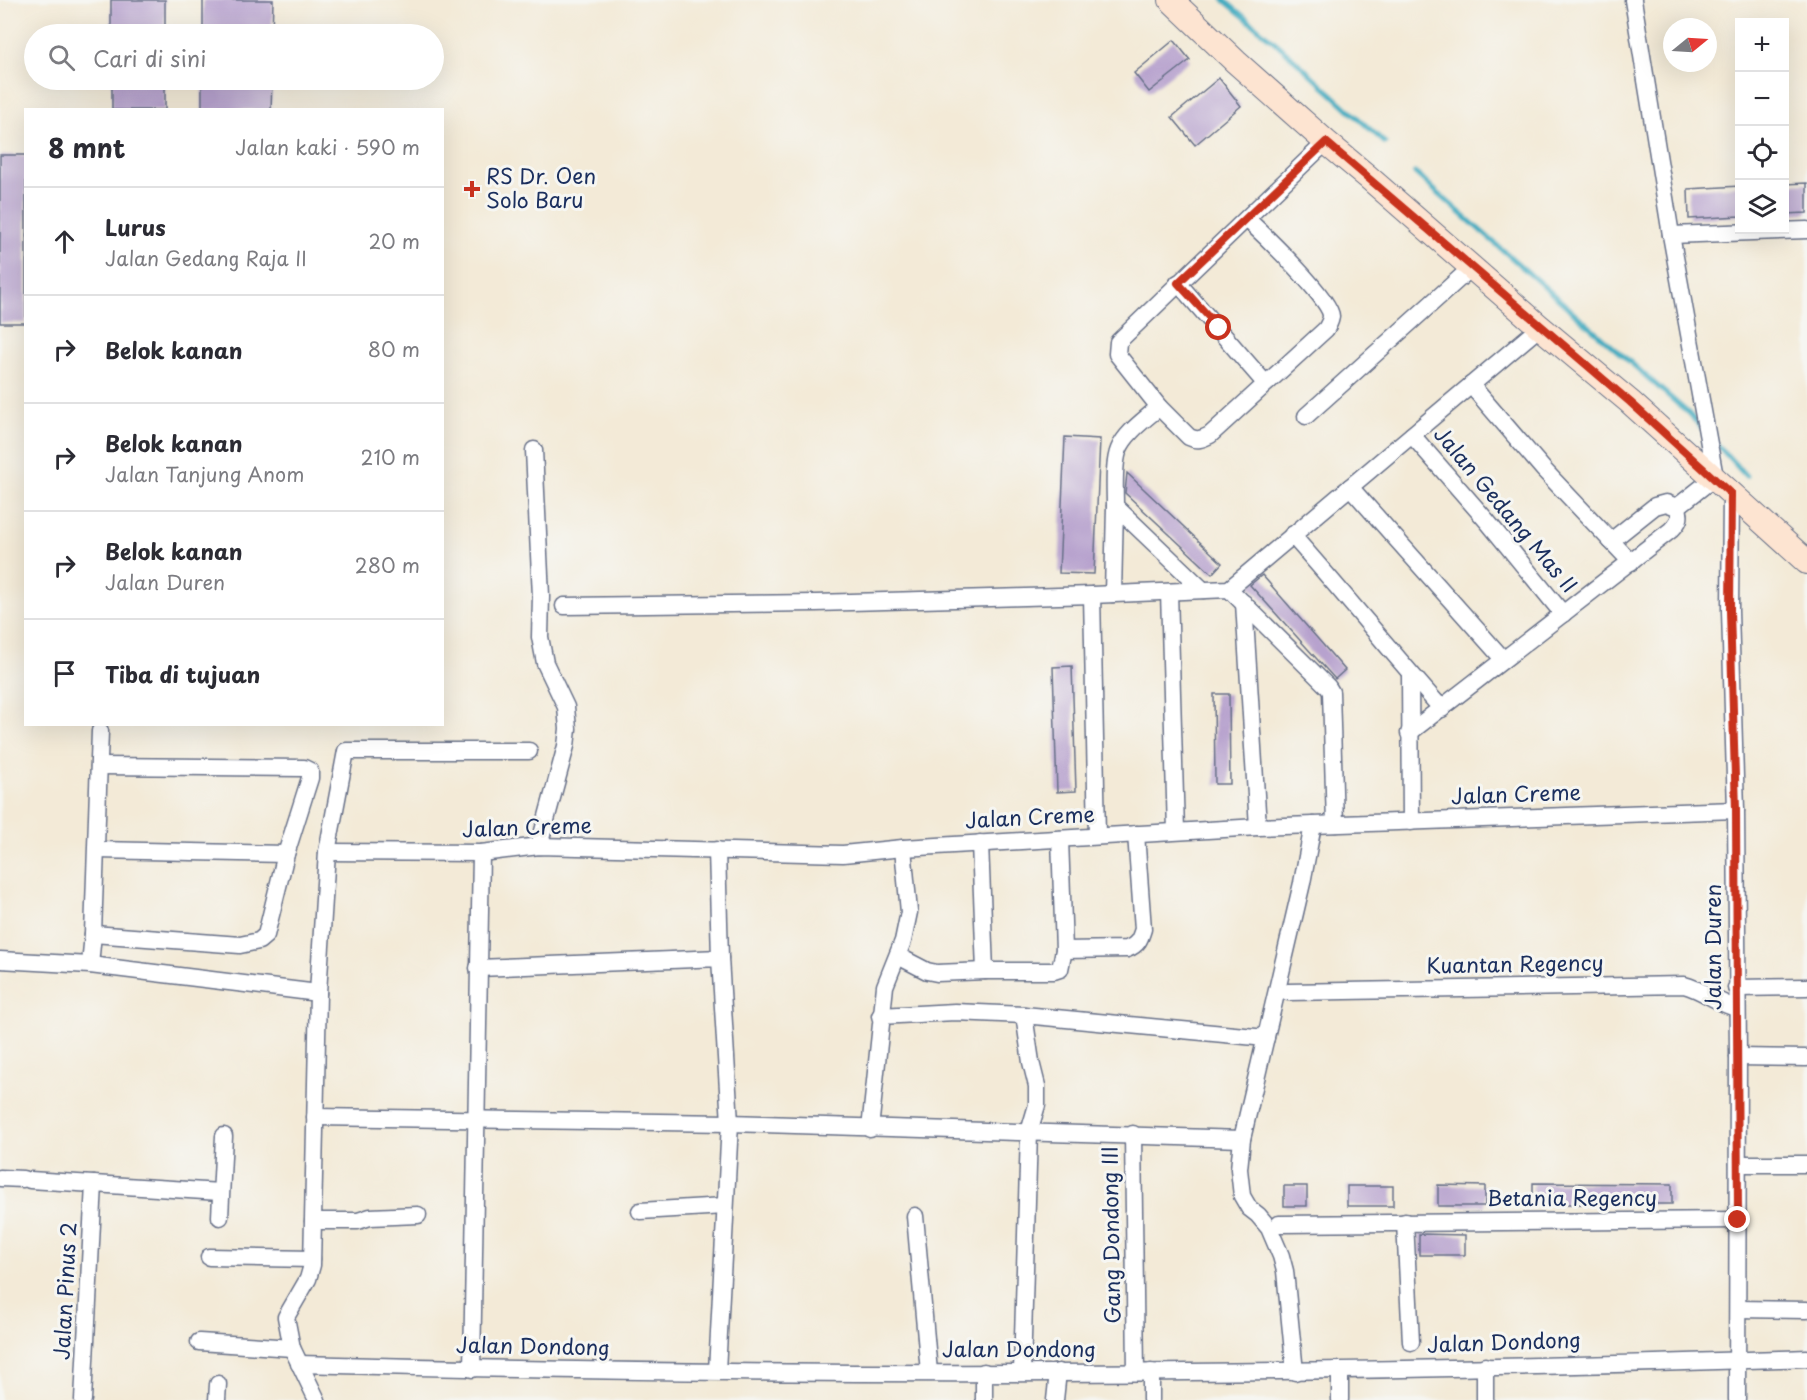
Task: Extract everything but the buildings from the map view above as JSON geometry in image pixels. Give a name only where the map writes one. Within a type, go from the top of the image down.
[{"type":"main road","points":[[1171,0],[1192,11],[1326,142],[1630,402],[1807,562]]},
{"type":"street","name":"Jalan Duren","points":[[1633,0],[1671,235],[1711,447],[1723,485],[1730,611],[1736,810],[1737,1400]]},
{"type":"street","points":[[1247,219],[1293,265],[1327,305],[1332,315],[1326,329],[1210,435],[1195,440],[1189,437],[1159,407],[1117,354],[1116,348],[1122,337],[1326,142]]},
{"type":"street","points":[[1671,235],[1807,230]]},
{"type":"street","points":[[1306,416],[1471,268]]},
{"type":"street","points":[[1178,283],[1265,383]]},
{"type":"street","points":[[564,606],[1092,596],[1229,589],[1540,327]]},
{"type":"street","points":[[1472,385],[1544,470],[1631,562]]},
{"type":"street","points":[[1113,594],[1119,448],[1128,436],[1159,407]]},
{"type":"street","name":"Jalan Gedang Mas II","points":[[1412,435],[1563,614]]},
{"type":"street","points":[[534,450],[541,596],[540,637],[546,663],[566,707],[568,729],[566,746],[539,846]]},
{"type":"street","points":[[1611,541],[1655,506],[1666,503],[1677,507],[1723,485]]},
{"type":"street","points":[[1350,487],[1503,659]]},
{"type":"street","points":[[1115,506],[1203,590]]},
{"type":"street","points":[[1409,733],[1631,562],[1678,523],[1680,515],[1677,507]]},
{"type":"street","points":[[1292,535],[1442,709]]},
{"type":"street","points":[[1229,589],[1331,692],[1335,824]]},
{"type":"street","points":[[1169,592],[1176,831]]},
{"type":"street","points":[[1092,596],[1097,836]]},
{"type":"street","points":[[1244,603],[1258,827]]},
{"type":"street","points":[[1410,674],[1411,822]]},
{"type":"street","points":[[90,965],[97,850],[100,731]]},
{"type":"street","points":[[317,1400],[292,1348],[286,1317],[308,1279],[312,1259],[318,993],[327,852],[346,751],[529,751]]},
{"type":"street","points":[[93,934],[240,945],[259,941],[266,936],[286,854],[310,778],[310,771],[307,769],[99,766]]},
{"type":"street","name":"Jalan Creme","points":[[327,852],[481,853],[539,846],[843,854],[903,848],[1176,831],[1736,810]]},
{"type":"street","points":[[1295,1372],[1285,1271],[1281,1256],[1269,1228],[1249,1208],[1242,1196],[1239,1169],[1242,1139],[1302,883],[1313,825]]},
{"type":"street","points":[[1064,950],[1127,949],[1134,946],[1140,939],[1143,929],[1136,834]]},
{"type":"street","points":[[898,956],[927,971],[937,973],[1057,970],[1062,964],[1064,950],[1060,838]]},
{"type":"street","points":[[980,843],[985,970]]},
{"type":"street","points":[[870,1129],[880,1016],[885,986],[898,956],[909,912],[903,848]]},
{"type":"street","points":[[97,850],[286,854]]},
{"type":"street","points":[[717,850],[720,958],[730,1123],[717,1371]]},
{"type":"street","points":[[472,1369],[481,853]]},
{"type":"street","points":[[478,968],[720,958]]},
{"type":"street","points":[[0,960],[90,965],[318,993]]},
{"type":"street","name":"Kuantan Regency","points":[[1288,992],[1684,985],[1707,993],[1726,1005],[1737,1008]]},
{"type":"street","points":[[1736,988],[1807,987]]},
{"type":"street","points":[[880,1016],[955,1012],[1024,1015],[1266,1038]]},
{"type":"street","points":[[1022,1372],[1029,1132],[1037,1105],[1037,1086],[1024,1015]]},
{"type":"street","points":[[1738,1057],[1807,1058]]},
{"type":"street","points":[[315,1117],[730,1123],[1242,1139]]},
{"type":"street","name":"Gang Dondong III","points":[[1133,1134],[1143,1372],[1151,1400]]},
{"type":"street","points":[[220,1217],[224,1136]]},
{"type":"street","points":[[1738,1164],[1807,1164]]},
{"type":"street","points":[[0,1178],[220,1192]]},
{"type":"street","name":"Jalan Pinus 2","points":[[83,1400],[94,1184]]},
{"type":"street","points":[[640,1211],[726,1206]]},
{"type":"street","points":[[313,1221],[358,1221],[370,1217],[418,1215]]},
{"type":"street","points":[[915,1216],[929,1372]]},
{"type":"street","name":"Betania Regency","points":[[1279,1224],[1738,1220]]},
{"type":"street","points":[[1405,1222],[1411,1342]]},
{"type":"street","points":[[209,1257],[312,1259]]},
{"type":"street","points":[[1738,1309],[1807,1310]]},
{"type":"street","points":[[199,1342],[292,1348]]},
{"type":"street","name":"Jalan Dondong","points":[[299,1364],[472,1369],[717,1371],[1295,1372],[1807,1358]]},
{"type":"street","points":[[1485,1366],[1485,1400]]},
{"type":"street","points":[[1340,1371],[1340,1400]]},
{"type":"street","points":[[984,1372],[984,1400]]},
{"type":"street","points":[[1055,1400],[1058,1372]]},
{"type":"waterway","points":[[1224,0],[1283,49],[1385,143]]},
{"type":"waterway","points":[[1415,173],[1688,413],[1701,427]]},
{"type":"waterway","points":[[1713,440],[1746,476]]},
{"type":"place","name":"RS Dr. Oen Solo Baru","points":[[472,189]]},
{"type":"route","points":[[1219,328],[1178,283],[1326,142],[1630,402],[1731,494],[1730,611],[1736,810],[1738,1220]]}]
